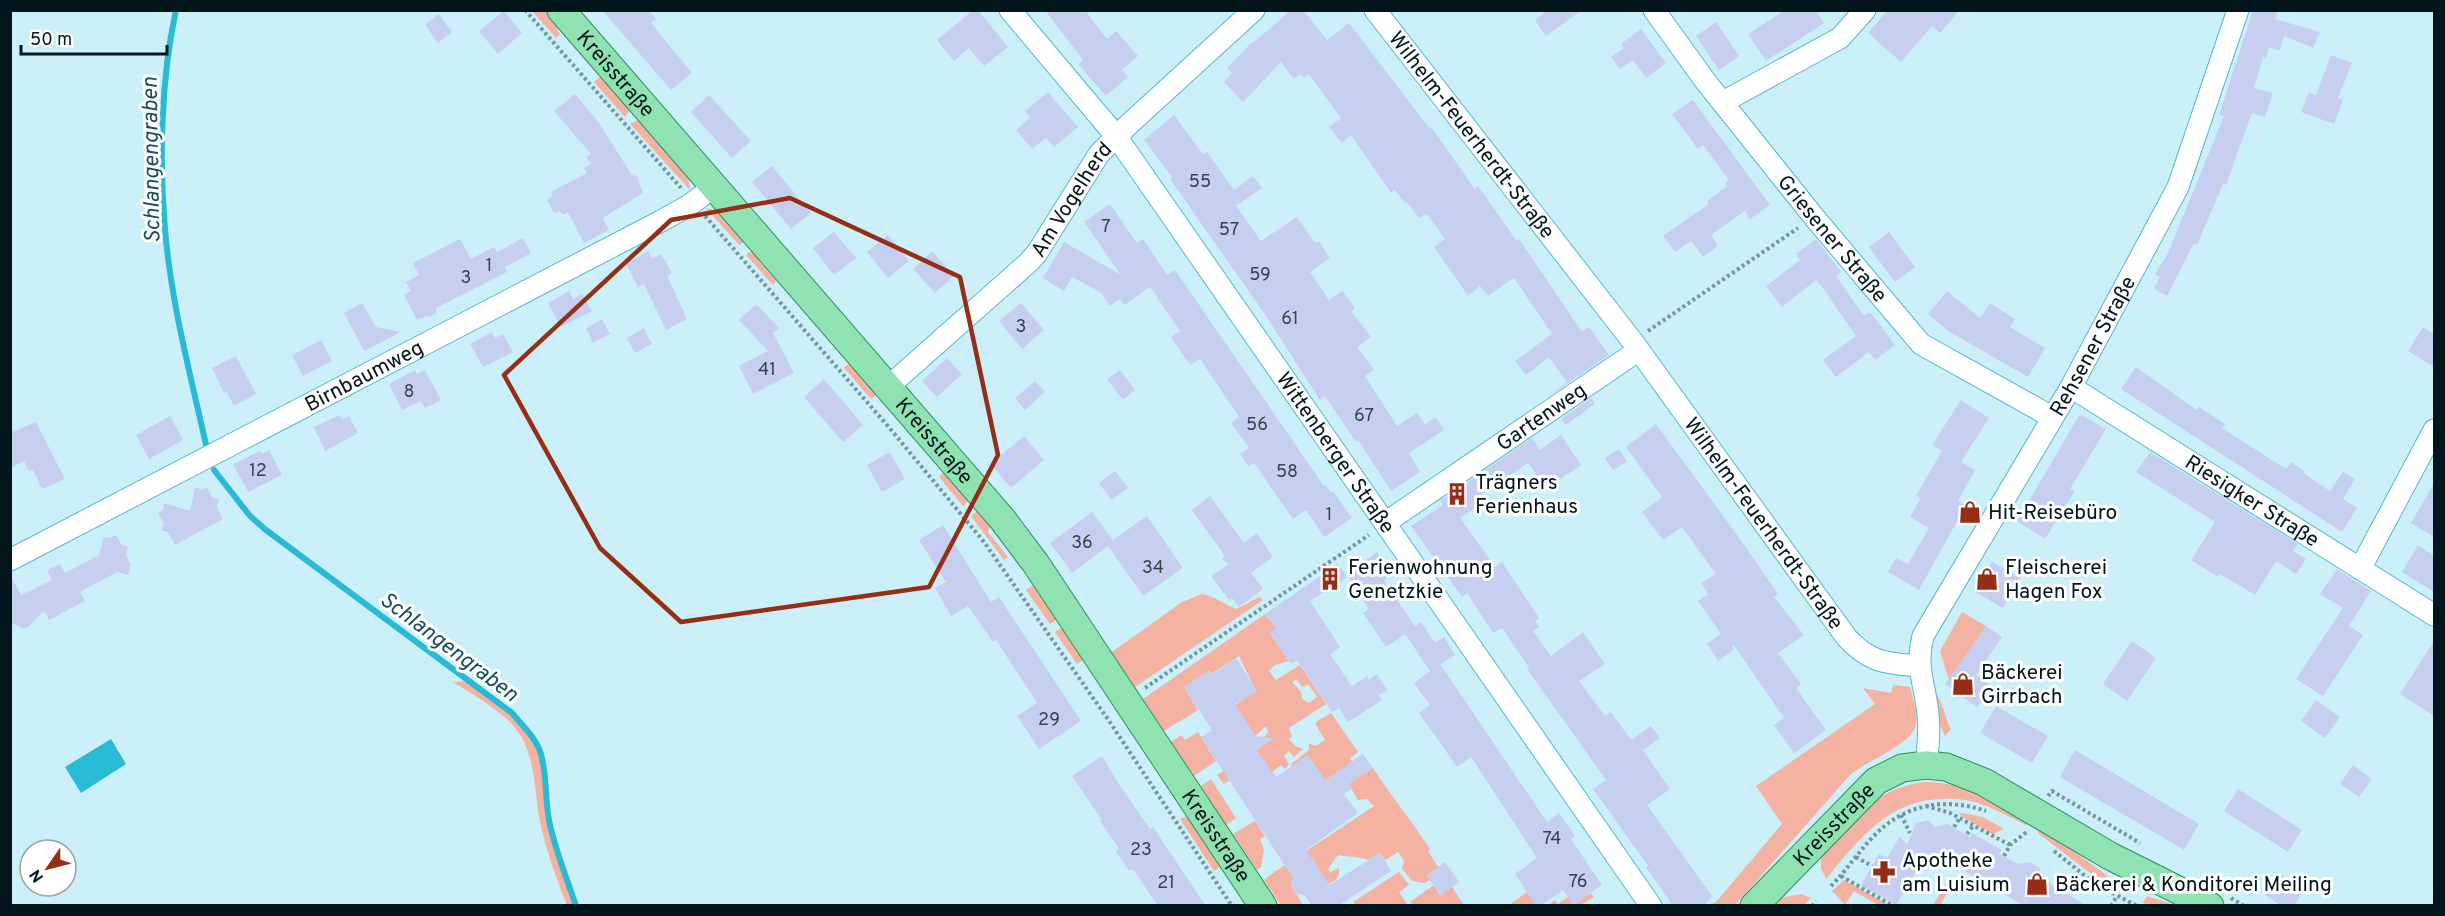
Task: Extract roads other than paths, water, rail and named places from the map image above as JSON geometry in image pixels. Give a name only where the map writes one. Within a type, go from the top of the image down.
[{"type":"main road","name":"Kreisstraße","points":[[561,10],[978,490],[1036,564],[1263,906]]},
{"type":"main road","name":"Kreisstraße","points":[[1754,906],[1876,781],[1902,768],[1926,765]]},
{"type":"main road","points":[[1926,765],[1946,767],[1984,782],[2110,856],[2207,905]]},
{"type":"street","name":"Wittenberger Straße","points":[[1010,10],[1116,136],[1380,527],[1651,906]]},
{"type":"street","name":"Am Vogelherd","points":[[888,387],[1037,253],[1099,154],[1254,10]]},
{"type":"street","name":"Wilhelm-Feuerherdt-Straße","points":[[1375,10],[1636,346],[1847,638],[1859,651],[1870,658],[1886,663],[1919,666]]},
{"type":"street","name":"Griesener Straße","points":[[1654,10],[1814,217],[1921,344],[2052,417]]},
{"type":"street","points":[[1723,102],[1840,38],[1865,10]]},
{"type":"street","name":"Rehsener Straße","points":[[1919,666],[1923,636],[2071,387],[2178,187],[2238,10]]},
{"type":"street","name":"Birnbaumweg","points":[[10,560],[661,221],[694,203],[714,187]]},
{"type":"street","name":"Gartenweg","points":[[1380,527],[1636,346]]},
{"type":"street","name":"Riesigker Straße","points":[[2071,387],[2434,615]]},
{"type":"street","points":[[2360,569],[2434,430]]},
{"type":"street","points":[[1919,666],[1929,730],[1926,765]]},
{"type":"water","points":[[111,739],[126,764],[81,793],[65,767]]},
{"type":"waterway","name":"Schlangengraben","points":[[176,10],[164,91],[162,175],[165,229],[177,312],[207,449]]},
{"type":"waterway","name":"Schlangengraben","points":[[214,470],[250,516],[266,530],[512,713],[528,731],[540,751],[550,825],[576,906]]},
{"type":"place","name":"Trägners Ferienhaus","points":[[1457,494]]},
{"type":"place","name":"Hit-Reisebüro","points":[[1970,512]]},
{"type":"place","name":"Ferienwohnung Genetzkie","points":[[1330,579]]},
{"type":"place","name":"Fleischerei Hagen Fox","points":[[1987,579]]},
{"type":"place","name":"Bäckerei Girrbach","points":[[1963,684]]},
{"type":"place","name":"Apotheke am Luisium","points":[[1884,872]]},
{"type":"place","name":"Bäckerei & Konditorei Meiling","points":[[2037,884]]}]
